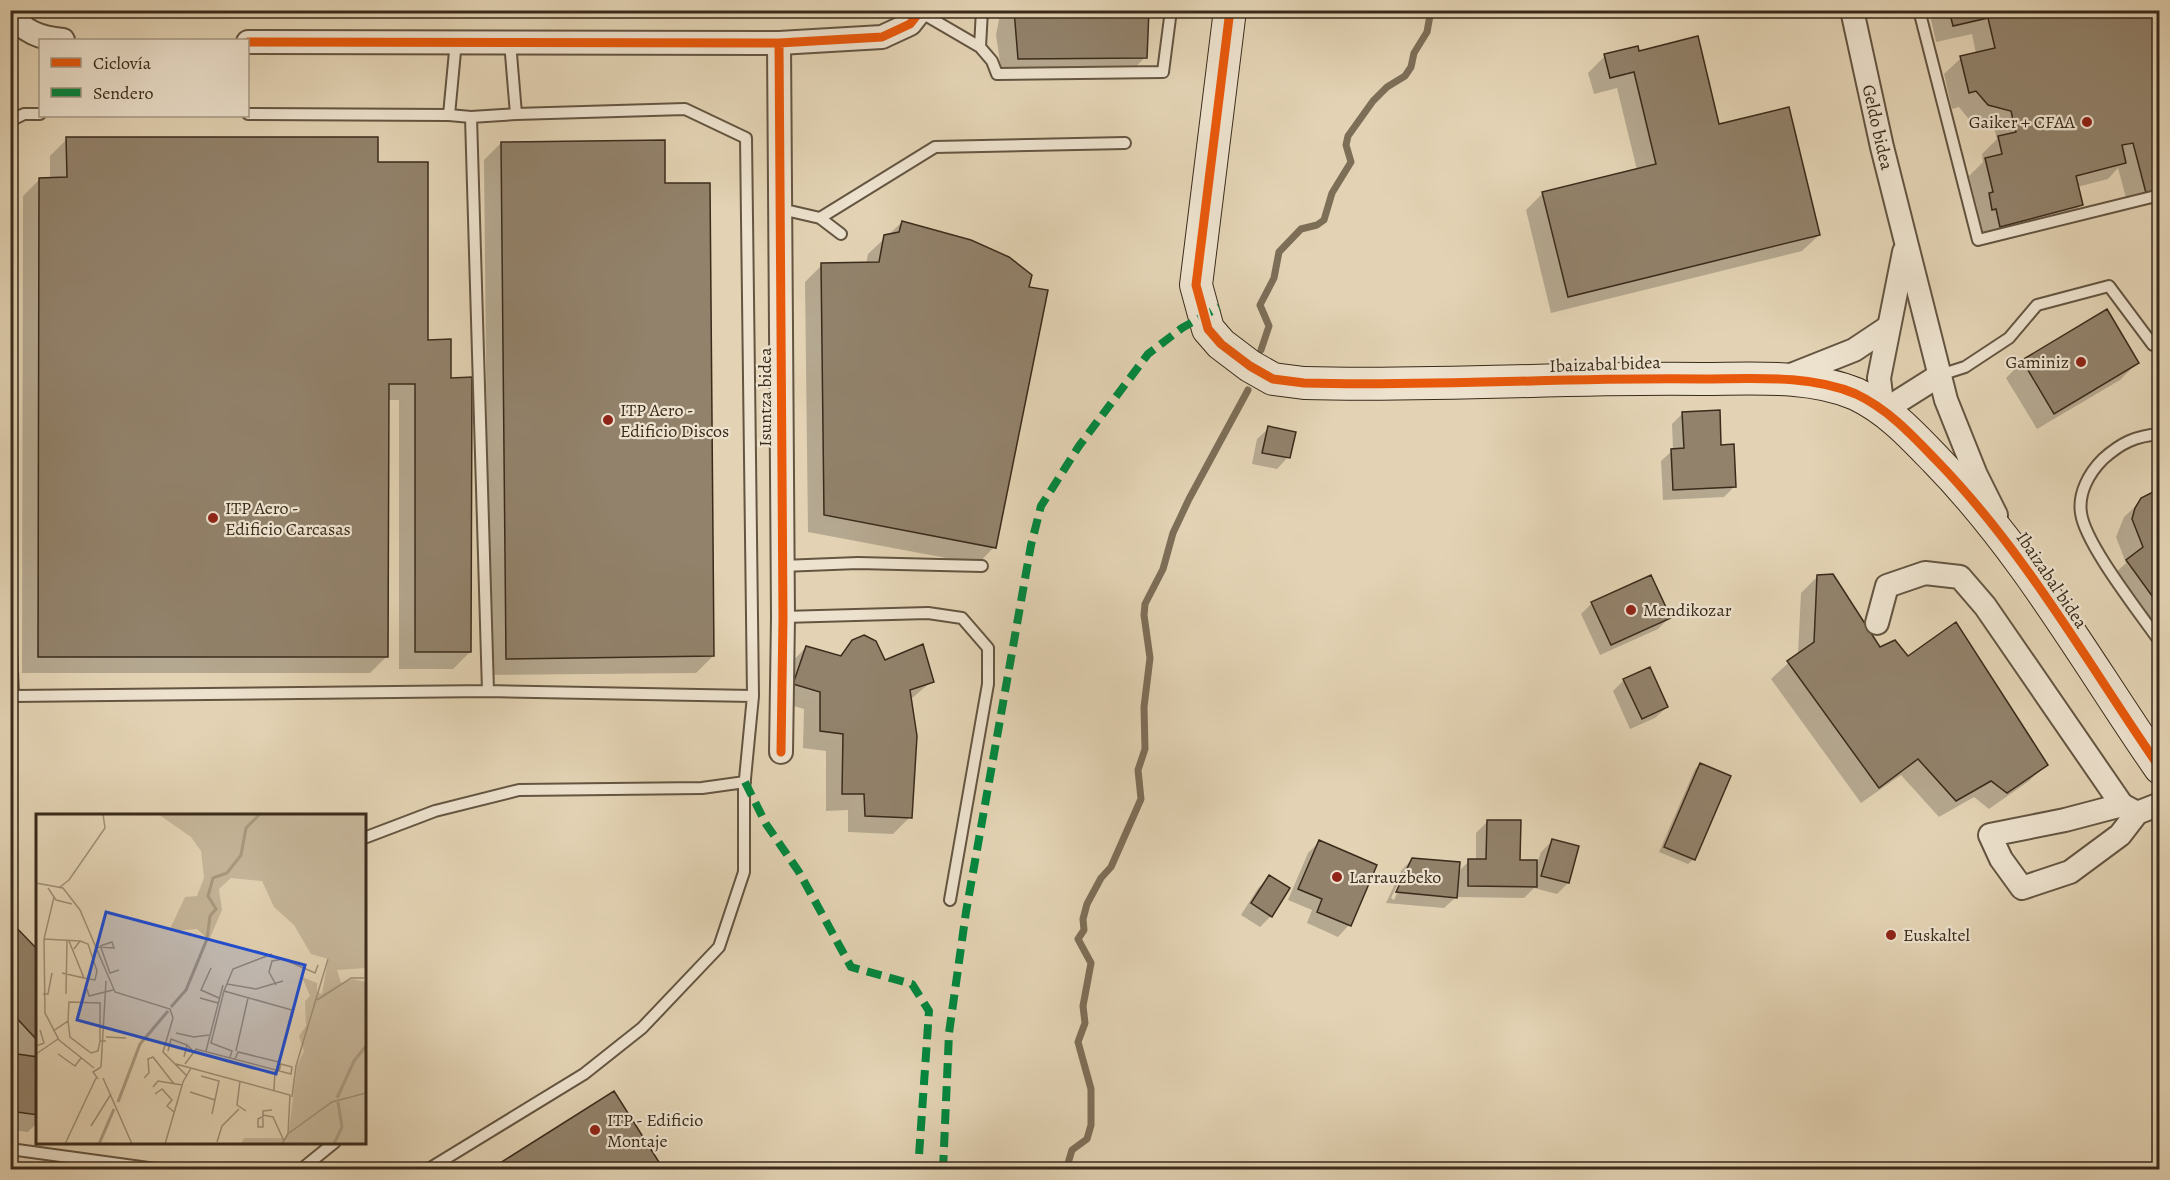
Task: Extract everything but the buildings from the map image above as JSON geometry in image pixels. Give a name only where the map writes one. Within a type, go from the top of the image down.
[{"type":"street","name":"Ibaizabal bidea","points":[[1230,10],[1196,285],[1208,329],[1221,344],[1250,366],[1273,379],[1333,384],[1506,383],[1638,378],[1780,380],[1830,386],[1857,395],[1900,422],[1959,483],[2013,548],[2159,765]]},
{"type":"street","name":"Geldo bidea","points":[[1852,10],[1905,244],[1946,400],[1976,475],[2013,548]]},
{"type":"street","points":[[249,42],[456,40],[778,43],[882,37],[910,24],[921,11]]},
{"type":"street","points":[[13,21],[42,38],[52,39]]},
{"type":"street","name":"Isuntza bidea","points":[[778,43],[783,617],[781,752]]},
{"type":"street","points":[[1905,244],[1897,295],[1887,328],[1879,378],[1883,411],[1940,375]]},
{"type":"street","points":[[1780,380],[1854,350],[1887,328]]},
{"type":"street","points":[[1877,623],[1887,586],[1925,573],[1960,577],[1985,606],[2130,809]]},
{"type":"street","points":[[2130,809],[2120,836],[2070,872],[2022,888],[2001,859],[1990,836],[2065,820],[2130,809],[2160,804]]},
{"type":"lane","points":[[980,47],[982,10]]},
{"type":"lane","points":[[921,11],[980,47],[992,61],[997,74],[1163,72],[1171,10]]},
{"type":"lane","points":[[1919,10],[1978,240],[2160,195]]},
{"type":"lane","points":[[450,115],[456,40]]},
{"type":"lane","points":[[510,42],[516,114]]},
{"type":"lane","points":[[249,114],[471,117],[685,109],[746,138],[753,696],[745,782],[744,872],[719,947],[642,1028],[584,1074],[427,1170]]},
{"type":"lane","points":[[10,121],[24,114],[39,114]]},
{"type":"lane","points":[[471,117],[488,691]]},
{"type":"lane","points":[[820,219],[935,147],[1125,143]]},
{"type":"lane","points":[[781,208],[820,219],[841,234]]},
{"type":"lane","points":[[1940,375],[1965,367],[2009,338],[2037,305],[2109,286],[2153,345]]},
{"type":"lane","points":[[2160,434],[2138,436],[2118,446],[2100,462],[2086,479],[2081,514],[2099,555],[2160,642]]},
{"type":"lane","points":[[782,566],[858,563],[982,566]]},
{"type":"lane","points":[[783,617],[928,613],[962,618],[988,648],[988,684],[950,900]]},
{"type":"lane","points":[[10,619],[13,696],[488,691],[753,696]]},
{"type":"lane","points":[[366,837],[435,811],[519,790],[702,788],[745,782]]},
{"type":"lane","points":[[297,1170],[303,1168],[334,1144]]},
{"type":"lane","points":[[10,1149],[163,1170]]},
{"type":"waterway","points":[[1261,350],[1269,326],[1260,305],[1274,278],[1279,252],[1301,229],[1317,225],[1324,220],[1332,193],[1351,162],[1346,145],[1348,136],[1373,101],[1387,87],[1405,76],[1411,67],[1414,53],[1427,32],[1431,10]]},
{"type":"waterway","points":[[1066,1170],[1072,1150],[1087,1139],[1091,1125],[1091,1089],[1078,1042],[1085,1023],[1083,1006],[1091,963],[1078,939],[1084,930],[1083,919],[1087,904],[1101,878],[1111,867],[1141,799],[1138,770],[1145,749],[1144,707],[1150,658],[1144,615],[1145,604],[1163,569],[1173,533],[1189,499],[1248,390]]},
{"type":"marked path","points":[[943,1170],[949,1033],[966,912],[1031,545],[1041,506],[1079,446],[1148,354],[1182,328],[1219,307]]},
{"type":"marked path","points":[[745,782],[766,824],[799,872],[851,967],[912,984],[929,1011],[918,1170]]},
{"type":"cycle path","points":[[249,42],[779,43],[882,37],[910,24],[921,10]]},
{"type":"cycle path","points":[[1230,10],[1196,285],[1208,329],[1221,344],[1250,366],[1273,379],[1304,383],[1403,384],[1760,378],[1819,383],[1856,394],[1879,407],[1909,432],[1968,495],[2027,570],[2160,768]]},
{"type":"cycle path","points":[[779,43],[783,617],[781,752]]},
{"type":"place","name":"Gaiker + CFAA","points":[[2087,122]]},
{"type":"place","name":"Gaminiz","points":[[2081,362]]},
{"type":"place","name":"ITP Aero - Edificio Discos","points":[[608,420]]},
{"type":"place","name":"ITP Aero - Edificio Carcasas","points":[[213,518]]},
{"type":"place","name":"Mendikozar","points":[[1631,610]]},
{"type":"place","name":"Larrauzbeko","points":[[1337,877]]},
{"type":"place","name":"Euskaltel","points":[[1891,935]]},
{"type":"place","name":"ITP - Edificio Montaje","points":[[595,1130]]}]
